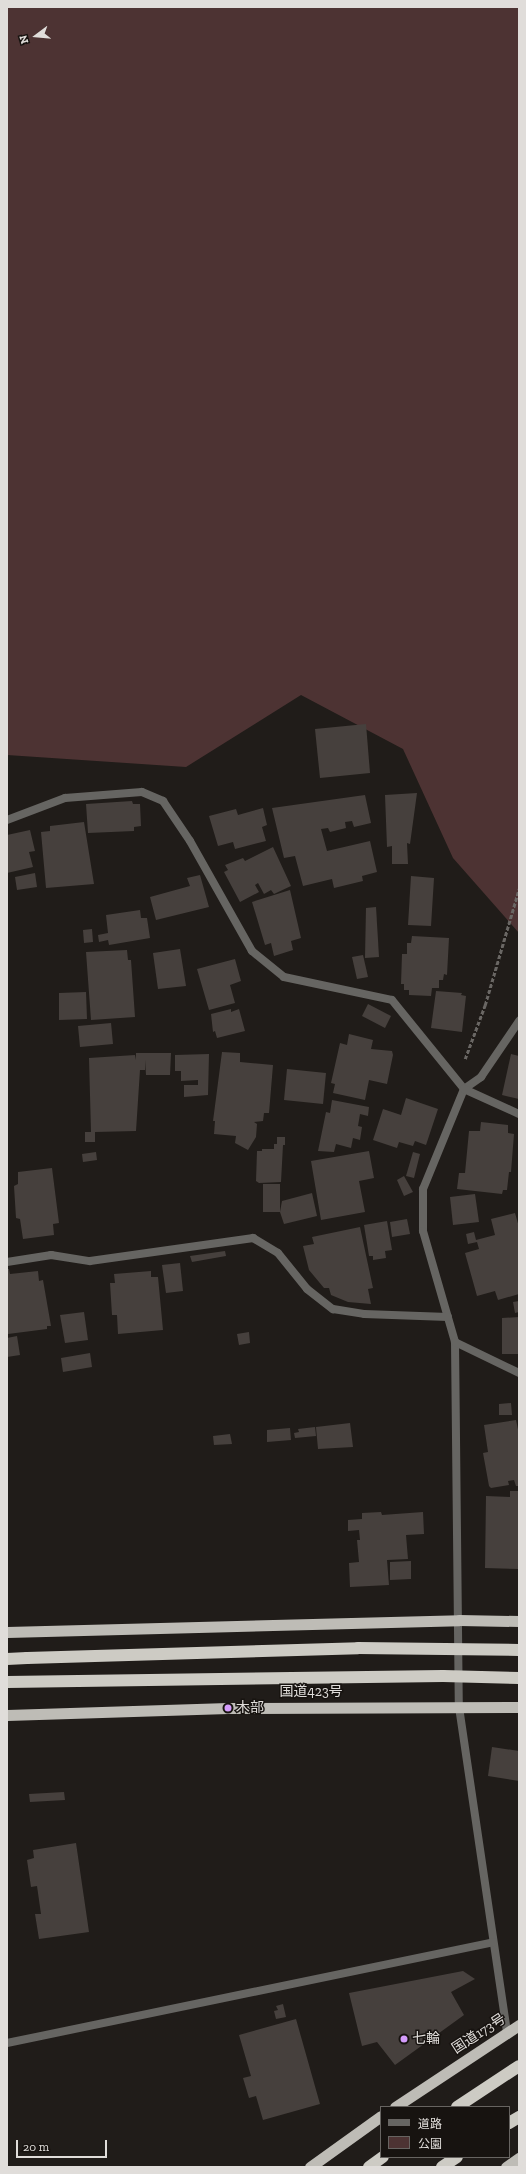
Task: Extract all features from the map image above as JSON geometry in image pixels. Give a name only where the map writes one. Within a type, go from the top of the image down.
[{"type":"highway","points":[[7,1632],[459,1620],[519,1621]]},
{"type":"highway","points":[[7,1659],[358,1648],[519,1650]]},
{"type":"highway","points":[[7,1682],[443,1676],[519,1678]]},
{"type":"highway","name":"国道423号","points":[[7,1715],[228,1708],[519,1707]]},
{"type":"highway","name":"国道173号","points":[[396,2106],[519,2025]]},
{"type":"highway","points":[[459,2106],[519,2066]]},
{"type":"highway","points":[[310,2167],[380,2117]]},
{"type":"highway","points":[[510,2123],[519,2117]]},
{"type":"highway","points":[[369,2167],[382,2158]]},
{"type":"highway","points":[[442,2167],[456,2158]]},
{"type":"highway","points":[[506,2167],[519,2158]]},
{"type":"street","points":[[7,820],[65,798],[142,792],[162,801],[190,841],[252,952],[284,977],[392,1000],[464,1089],[519,1114]]},
{"type":"street","points":[[507,2032],[459,1707],[455,1342],[423,1231],[424,1189],[464,1089],[481,1077],[519,1021]]},
{"type":"street","points":[[7,1262],[51,1255],[90,1261],[253,1238],[278,1253],[307,1289],[333,1309],[364,1314],[448,1317]]},
{"type":"street","points":[[455,1342],[519,1373]]},
{"type":"street","points":[[7,2043],[493,1942]]},
{"type":"path","points":[[464,1089],[462,1068],[485,1005],[519,889]]},
{"type":"green space","points":[[7,7],[519,7],[519,933],[453,858],[403,749],[301,695],[186,767],[7,755]]},
{"type":"building","points":[[366,724],[370,773],[320,778],[315,729]]},
{"type":"building","points":[[417,793],[410,844],[407,843],[408,864],[392,864],[392,846],[387,847],[385,795]]},
{"type":"building","points":[[365,795],[371,823],[354,827],[352,821],[345,822],[346,828],[330,832],[328,828],[321,829],[327,851],[370,841],[377,872],[362,876],[363,881],[334,888],[332,879],[303,886],[295,856],[284,858],[272,808]]},
{"type":"building","points":[[132,801],[133,804],[140,804],[141,826],[134,827],[134,831],[88,833],[86,804]]},
{"type":"building","points":[[263,808],[267,825],[262,827],[266,841],[235,849],[233,842],[218,846],[209,816],[236,809],[238,815]]},
{"type":"building","points":[[84,822],[94,884],[46,888],[41,832],[50,831],[50,826]]},
{"type":"building","points":[[30,830],[35,851],[29,852],[33,867],[7,873],[7,835]]},
{"type":"building","points":[[273,847],[291,886],[274,894],[271,890],[264,894],[258,883],[255,885],[259,892],[240,902],[224,872],[228,870],[225,865],[243,858],[245,861]]},
{"type":"building","points":[[35,873],[37,887],[17,890],[15,877]]},
{"type":"building","points":[[200,875],[209,907],[156,920],[150,897],[190,886],[187,878]]},
{"type":"building","points":[[411,876],[434,878],[431,926],[408,925]]},
{"type":"building","points":[[290,890],[301,938],[291,941],[293,950],[274,956],[271,943],[265,945],[252,902]]},
{"type":"building","points":[[376,907],[379,957],[365,958],[366,908]]},
{"type":"building","points":[[140,910],[141,918],[147,918],[150,938],[109,945],[108,940],[99,942],[98,935],[108,933],[106,915]]},
{"type":"building","points":[[92,929],[93,942],[84,943],[83,930]]},
{"type":"building","points":[[412,936],[449,938],[447,975],[444,974],[443,980],[439,980],[439,988],[432,988],[431,996],[409,995],[409,990],[404,990],[404,984],[401,984],[402,954],[407,954],[407,943],[411,943]]},
{"type":"building","points":[[180,949],[186,986],[158,989],[153,953]]},
{"type":"building","points":[[127,950],[128,960],[131,960],[135,1017],[91,1020],[86,952]]},
{"type":"building","points":[[363,955],[368,977],[357,979],[352,957]]},
{"type":"building","points":[[235,959],[241,981],[230,985],[235,1003],[209,1010],[197,969]]},
{"type":"building","points":[[436,991],[462,993],[461,995],[466,996],[462,1032],[431,1028]]},
{"type":"building","points":[[86,992],[87,1019],[59,1020],[59,993]]},
{"type":"building","points":[[368,1004],[391,1016],[385,1028],[362,1016]]},
{"type":"building","points":[[231,1009],[231,1012],[239,1009],[245,1031],[217,1038],[215,1031],[213,1032],[211,1014]]},
{"type":"building","points":[[111,1023],[113,1044],[80,1047],[78,1026]]},
{"type":"building","points":[[349,1034],[373,1040],[371,1049],[392,1051],[393,1055],[387,1084],[369,1080],[365,1100],[333,1093],[335,1084],[331,1083],[340,1043],[347,1045]]},
{"type":"building","points":[[222,1052],[240,1053],[240,1062],[273,1065],[269,1113],[264,1113],[263,1121],[254,1122],[257,1124],[256,1137],[248,1150],[235,1143],[236,1136],[214,1134],[215,1121],[213,1121]]},
{"type":"building","points":[[136,1053],[171,1053],[170,1075],[146,1075],[145,1060],[145,1070],[140,1070],[136,1131],[95,1132],[95,1142],[85,1142],[85,1132],[91,1132],[89,1058],[135,1055],[136,1060]]},
{"type":"building","points":[[209,1054],[208,1095],[184,1097],[184,1085],[198,1085],[198,1080],[181,1081],[181,1071],[175,1071],[175,1055]]},
{"type":"building","points":[[511,1054],[519,1056],[519,1099],[502,1095]]},
{"type":"building","points":[[287,1069],[326,1073],[323,1104],[284,1100]]},
{"type":"building","points":[[406,1098],[438,1109],[426,1145],[415,1141],[413,1146],[399,1142],[397,1148],[373,1140],[383,1109],[401,1115]]},
{"type":"building","points":[[332,1100],[369,1107],[368,1116],[360,1114],[358,1126],[362,1127],[360,1140],[353,1138],[351,1148],[336,1144],[334,1152],[318,1151],[326,1112],[330,1113]]},
{"type":"building","points":[[481,1122],[508,1125],[508,1133],[514,1134],[511,1172],[509,1172],[507,1190],[503,1190],[502,1194],[457,1189],[459,1173],[465,1173],[469,1131],[480,1131]]},
{"type":"building","points":[[277,1137],[285,1137],[285,1145],[283,1145],[281,1182],[259,1183],[256,1181],[257,1151],[262,1151],[262,1149],[274,1149],[274,1144],[277,1144]]},
{"type":"building","points":[[369,1151],[374,1178],[359,1181],[365,1212],[321,1220],[311,1161]]},
{"type":"building","points":[[96,1152],[97,1160],[83,1162],[82,1154]]},
{"type":"building","points":[[413,1152],[420,1154],[414,1178],[406,1176]]},
{"type":"building","points":[[52,1168],[59,1223],[53,1224],[54,1235],[23,1239],[20,1219],[16,1218],[14,1186],[18,1184],[18,1172]]},
{"type":"building","points":[[404,1176],[413,1192],[404,1196],[397,1180]]},
{"type":"building","points":[[263,1184],[280,1184],[280,1212],[263,1212]]},
{"type":"building","points":[[312,1193],[317,1216],[284,1224],[280,1212],[282,1201]]},
{"type":"building","points":[[475,1194],[479,1222],[453,1225],[450,1197]]},
{"type":"building","points":[[515,1213],[519,1227],[519,1294],[498,1300],[495,1291],[477,1296],[465,1253],[479,1249],[477,1242],[468,1244],[466,1234],[474,1232],[476,1240],[495,1235],[491,1219]]},
{"type":"building","points":[[407,1219],[410,1234],[392,1237],[390,1222]]},
{"type":"building","points":[[387,1221],[392,1250],[385,1251],[386,1258],[373,1260],[373,1256],[369,1256],[364,1225]]},
{"type":"building","points":[[360,1227],[373,1288],[368,1289],[371,1304],[348,1302],[331,1295],[329,1288],[324,1288],[309,1270],[303,1246],[314,1244],[312,1237]]},
{"type":"building","points":[[225,1251],[226,1256],[192,1262],[190,1256]]},
{"type":"building","points":[[180,1263],[183,1291],[166,1293],[162,1265]]},
{"type":"building","points":[[7,1269],[9,1269],[10,1274],[38,1271],[39,1281],[43,1280],[51,1326],[47,1326],[47,1329],[8,1334]]},
{"type":"building","points":[[151,1271],[151,1277],[158,1277],[163,1330],[118,1334],[117,1315],[112,1315],[110,1283],[115,1283],[114,1274]]},
{"type":"building","points":[[519,1301],[519,1312],[515,1313],[513,1302]]},
{"type":"building","points":[[84,1312],[88,1340],[65,1343],[60,1315]]},
{"type":"building","points":[[519,1317],[519,1354],[502,1354],[502,1318]]},
{"type":"building","points":[[249,1332],[250,1343],[239,1345],[237,1334]]},
{"type":"building","points":[[17,1336],[20,1355],[7,1357],[7,1338]]},
{"type":"building","points":[[90,1353],[92,1367],[63,1372],[61,1358]]},
{"type":"building","points":[[511,1403],[512,1415],[499,1415],[499,1404]]},
{"type":"building","points":[[516,1420],[519,1434],[519,1486],[516,1486],[514,1480],[508,1481],[509,1485],[491,1488],[489,1486],[483,1453],[488,1452],[484,1425]]},
{"type":"building","points":[[350,1423],[353,1447],[318,1449],[316,1427]]},
{"type":"building","points":[[315,1427],[316,1436],[295,1438],[294,1433],[299,1432],[298,1429]]},
{"type":"building","points":[[290,1428],[291,1440],[267,1442],[267,1430]]},
{"type":"building","points":[[230,1434],[232,1444],[214,1445],[213,1436]]},
{"type":"building","points":[[510,1491],[518,1491],[519,1569],[485,1568],[486,1496],[510,1497]]},
{"type":"building","points":[[381,1512],[382,1515],[423,1512],[424,1534],[406,1535],[408,1559],[387,1560],[389,1585],[350,1587],[349,1563],[359,1562],[357,1540],[360,1540],[359,1530],[348,1531],[348,1520],[362,1519],[362,1513]]},
{"type":"building","points":[[411,1561],[411,1579],[390,1580],[390,1562]]},
{"type":"building","points":[[492,1747],[519,1751],[519,1781],[488,1776]]},
{"type":"building","points":[[64,1792],[65,1800],[30,1802],[29,1794]]},
{"type":"building","points":[[76,1843],[89,1932],[39,1939],[35,1914],[41,1914],[37,1886],[31,1887],[27,1860],[34,1858],[33,1850]]},
{"type":"building","points":[[463,1971],[475,1979],[451,1992],[464,2015],[395,2065],[377,2042],[362,2046],[349,1993]]},
{"type":"building","points":[[283,2004],[286,2017],[276,2019],[274,2011],[278,2010],[276,2006]]},
{"type":"building","points":[[296,2019],[320,2104],[263,2120],[256,2096],[249,2098],[243,2078],[251,2076],[239,2035]]},
{"type":"place","name":"木部","points":[[228,1708]]},
{"type":"place","name":"七輪","points":[[404,2039]]}]
